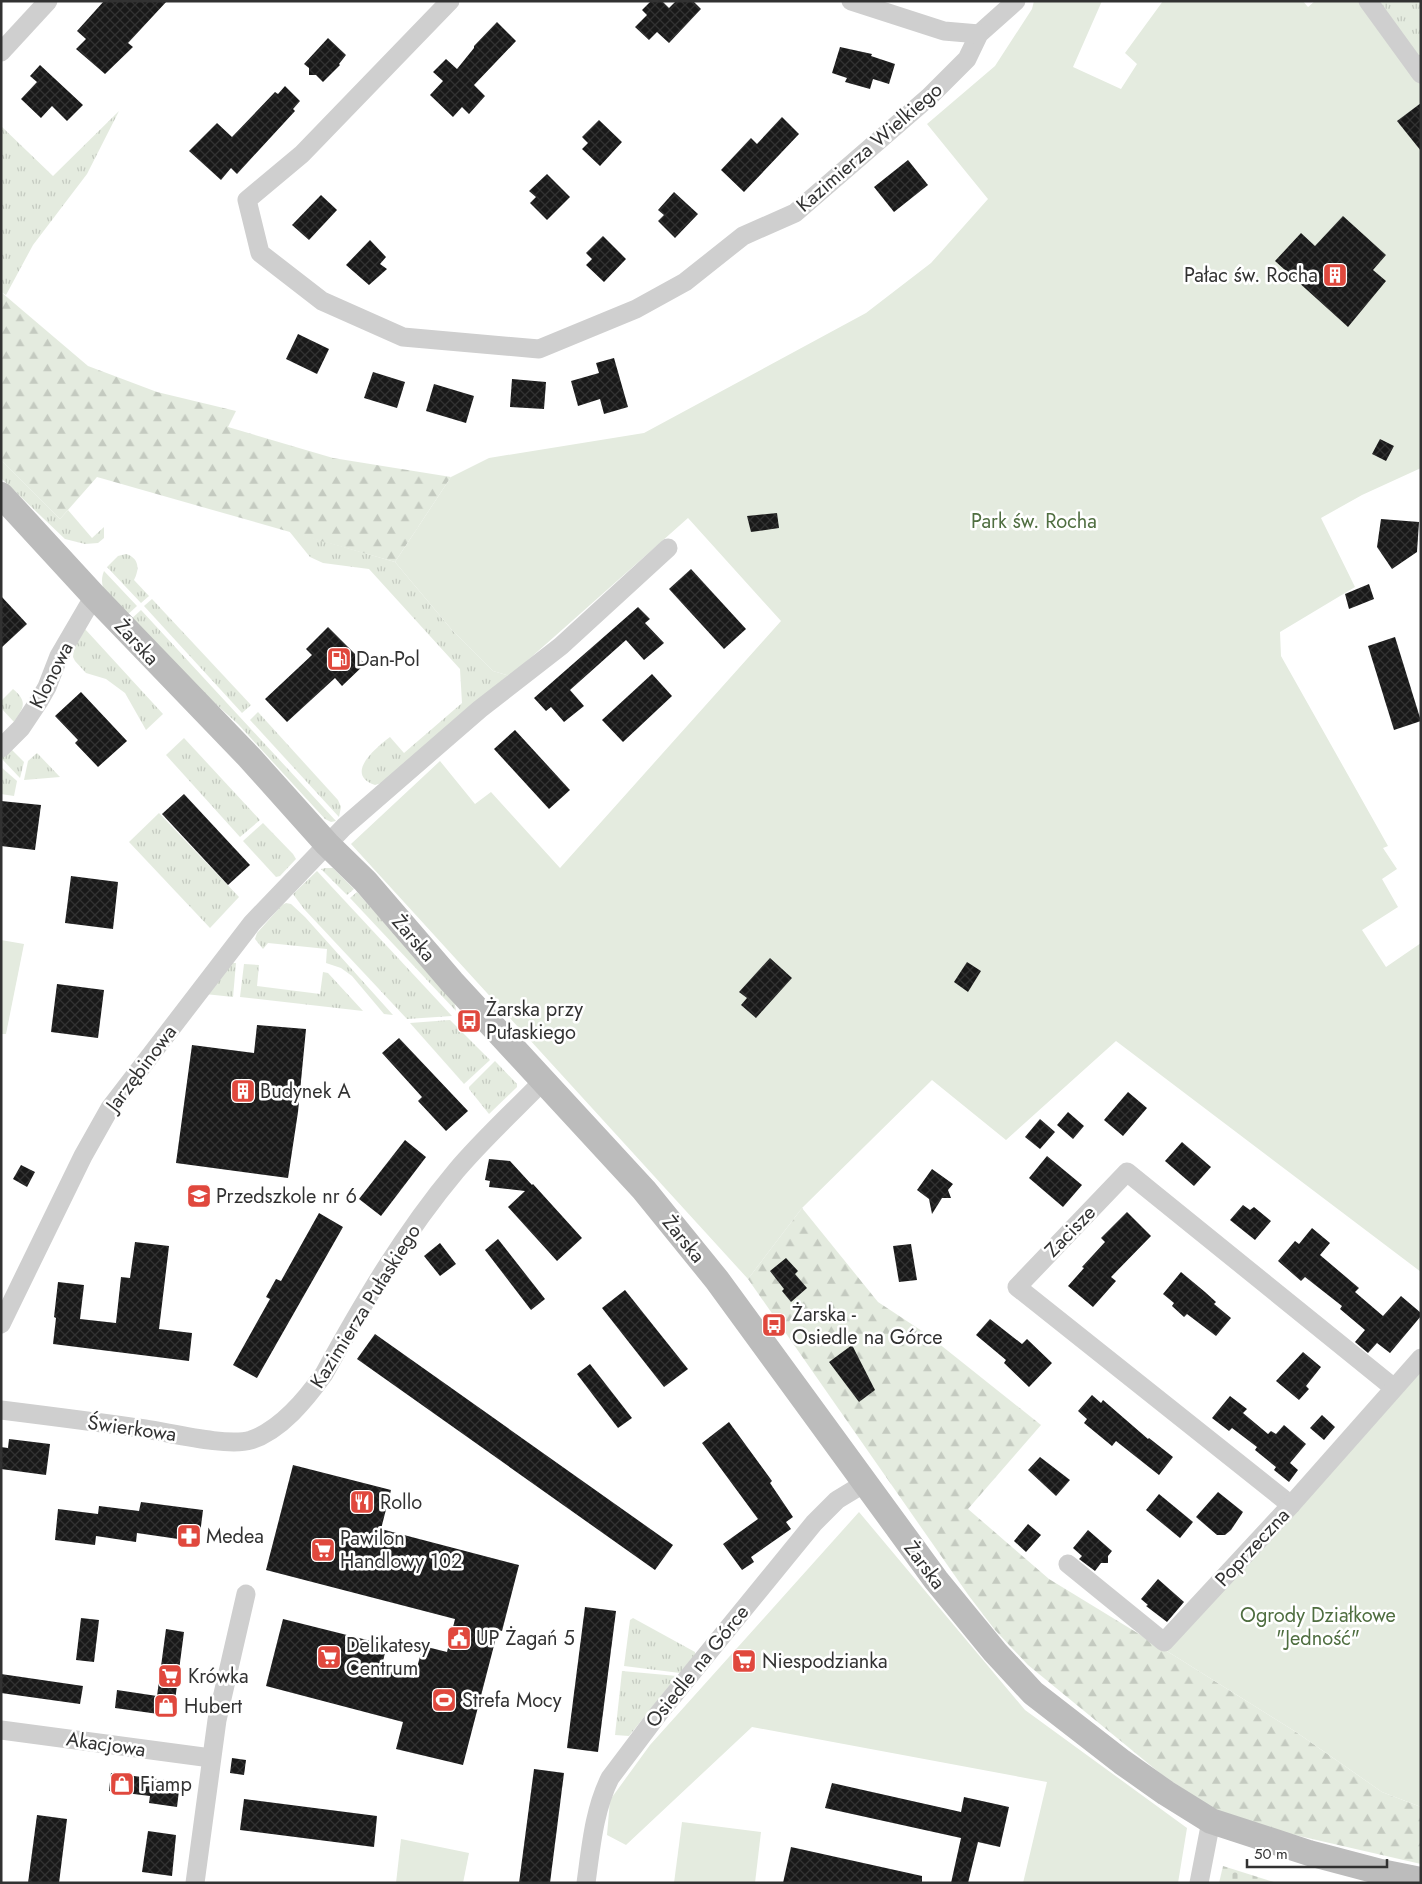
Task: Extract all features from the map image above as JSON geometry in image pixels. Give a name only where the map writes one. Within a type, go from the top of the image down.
[{"type":"street","points":[[1,52],[48,1]]},
{"type":"street","name":"Kazimierza Wielkiego","points":[[450,1],[302,154],[247,200],[260,253],[322,301],[403,337],[539,349],[636,309],[685,282],[743,236],[795,213],[929,97],[967,59],[979,34],[1016,1]]},
{"type":"street","points":[[851,1],[944,31],[979,34]]},
{"type":"street","points":[[1368,1],[1421,74]]},
{"type":"street","name":"Żarska","points":[[1,495],[94,596],[249,757],[327,844],[365,881],[452,982],[644,1190],[717,1280],[956,1606],[994,1652],[1034,1693],[1122,1762],[1166,1793],[1211,1820],[1309,1853],[1381,1872],[1421,1880]]},
{"type":"street","name":"Jarzębinowa","points":[[1,1324],[98,1127],[124,1088],[240,936],[282,889],[327,844],[414,764],[480,709],[561,646],[668,548]]},
{"type":"street","name":"Klonowa","points":[[1,748],[21,728],[39,701],[47,687],[59,656],[94,596]]},
{"type":"street","name":"Kazimierza Pułaskiego","points":[[262,1435],[270,1431],[290,1414],[314,1388],[393,1255],[446,1183],[488,1135],[543,1082]]},
{"type":"street","name":"Zacisze","points":[[1290,1505],[1017,1287],[1127,1172],[1394,1388]]},
{"type":"street","name":"Poprzeczna","points":[[1068,1564],[1164,1642],[1290,1505],[1421,1358]]},
{"type":"street","name":"Świerkowa","points":[[1,1410],[227,1442],[243,1442],[262,1435]]},
{"type":"street","name":"Osiedle na Górce","points":[[586,1883],[597,1814],[604,1789],[610,1778],[660,1712],[814,1523],[837,1500],[865,1483]]},
{"type":"street","points":[[195,1883],[211,1758],[223,1689],[246,1594]]},
{"type":"street","name":"Akacjowa","points":[[1,1730],[211,1758]]},
{"type":"street","points":[[1199,1883],[1211,1820]]},
{"type":"green space","name":"Park św. Rocha","points":[[1034,1],[1102,1],[1073,67],[1121,89],[1137,64],[1125,53],[1163,1],[1303,1],[1308,7],[1315,1],[1358,1],[1399,41],[1421,73],[1421,468],[1362,495],[1321,518],[1355,587],[1280,632],[1281,656],[1388,846],[1383,848],[1397,869],[1382,879],[1398,907],[1362,930],[1386,967],[1421,943],[1421,1272],[1116,1041],[1006,1140],[932,1080],[802,1208],[748,1279],[351,844],[440,761],[475,804],[491,792],[560,868],[781,621],[688,518],[510,676],[493,671],[452,630],[395,562],[451,477],[489,458],[644,433],[866,313],[931,263],[988,199],[927,124],[995,66],[1032,9]]},
{"type":"green space","points":[[1358,1],[1421,1],[1421,60],[1399,41]]},
{"type":"green space","points":[[119,111],[87,174],[33,245],[6,295],[1,292],[1,126],[53,176]]},
{"type":"green space","points":[[1,292],[88,366],[157,392],[236,411],[228,427],[333,458],[451,477],[395,562],[97,477],[60,519],[1,460]]},
{"type":"green space","points":[[1,460],[60,519],[68,510],[92,538],[104,527],[104,538],[98,543],[85,544],[65,539],[1,478]]},
{"type":"green space","points":[[289,531],[395,562],[452,630],[493,671],[510,676],[385,782],[375,785],[366,780],[362,774],[362,768],[366,761],[390,737],[404,753],[462,703],[460,669],[369,569],[323,563],[310,557]]},
{"type":"green space","points":[[126,554],[134,558],[137,564],[138,568],[134,580],[149,596],[141,603],[107,567],[118,556]]},
{"type":"green space","points":[[104,571],[137,606],[125,617],[104,590],[102,578]]},
{"type":"green space","points":[[152,599],[251,705],[242,713],[144,606]]},
{"type":"green space","points":[[141,610],[336,821],[331,822],[325,819],[238,724],[156,650],[129,621]]},
{"type":"green space","points":[[85,629],[163,714],[146,730],[125,693],[106,679],[86,673],[75,661],[73,657],[74,648]]},
{"type":"green space","points":[[13,689],[23,701],[22,708],[14,722],[1,708],[1,701]]},
{"type":"green space","points":[[258,712],[338,800],[341,807],[339,817],[250,720]]},
{"type":"green space","points":[[184,738],[260,820],[240,837],[166,755]]},
{"type":"green space","points":[[11,749],[24,762],[20,778],[1,758]]},
{"type":"green space","points":[[37,753],[60,777],[24,780],[28,761]]},
{"type":"green space","points":[[1,767],[17,781],[14,796],[1,794]]},
{"type":"green space","points":[[159,813],[239,897],[210,928],[129,842]]},
{"type":"green space","points":[[263,823],[296,859],[280,876],[276,877],[243,841]]},
{"type":"green space","points":[[333,868],[354,889],[347,895],[321,869]]},
{"type":"green space","points":[[317,871],[452,1016],[407,1019],[304,909],[293,894]]},
{"type":"green space","points":[[357,892],[454,1000],[456,1011],[350,898]]},
{"type":"green space","points":[[286,903],[291,904],[305,917],[393,1015],[384,1014],[352,976],[341,968],[326,963],[327,949],[268,943],[263,949],[255,939],[257,933]]},
{"type":"green space","points":[[1,940],[24,944],[6,1034],[1,1034]]},
{"type":"green space","points":[[231,963],[236,963],[233,997],[205,994]]},
{"type":"green space","points":[[244,964],[259,965],[257,986],[320,994],[323,972],[328,973],[363,1011],[240,997]]},
{"type":"green space","points":[[450,1020],[490,1060],[464,1084],[410,1023]]},
{"type":"green space","points":[[495,1061],[517,1084],[517,1087],[489,1114],[469,1087]]},
{"type":"green space","points":[[802,1208],[878,1302],[928,1335],[1041,1425],[968,1509],[1049,1579],[1296,1732],[1382,1792],[1421,1807],[1421,1864],[1232,1822],[1161,1774],[1028,1665],[995,1630],[969,1596],[748,1279]]},
{"type":"green space","name":"Ogrody Działkowe \"Jedność\"","points":[[1421,1360],[1421,1807],[1382,1792],[1296,1732],[1162,1648]]},
{"type":"green space","points":[[859,1512],[1025,1710],[1187,1828],[1178,1883],[1023,1883],[1047,1782],[752,1727],[626,1845],[607,1835],[610,1800],[650,1745]]},
{"type":"green space","points":[[633,1618],[695,1652],[695,1655],[680,1673],[624,1666],[630,1620]]},
{"type":"green space","points":[[622,1671],[677,1676],[629,1736],[615,1735]]},
{"type":"green space","points":[[682,1822],[761,1832],[755,1883],[674,1883]]},
{"type":"green space","points":[[401,1839],[469,1853],[463,1883],[396,1883]]},
{"type":"green space","points":[[1223,1866],[1277,1883],[1219,1883]]},
{"type":"building","points":[[104,1],[167,1],[128,43],[133,47],[105,74],[76,49],[86,39],[77,31]]},
{"type":"building","points":[[651,1],[662,1],[669,8],[676,1],[693,1],[701,9],[669,43],[657,32],[649,40],[635,27],[647,15],[642,10]]},
{"type":"building","points":[[497,22],[516,41],[474,85],[485,96],[469,114],[462,107],[453,117],[430,95],[443,81],[433,72],[446,59],[457,69],[474,46]]},
{"type":"building","points":[[328,38],[346,55],[340,65],[323,82],[316,75],[309,75],[309,68],[304,64]]},
{"type":"building","points":[[840,47],[872,54],[871,56],[895,64],[889,84],[873,79],[870,89],[845,82],[847,78],[832,73]]},
{"type":"building","points":[[40,65],[83,105],[67,121],[52,106],[41,118],[21,99],[37,82],[30,76]]},
{"type":"building","points":[[285,86],[300,101],[293,109],[295,111],[237,174],[231,168],[221,180],[189,151],[217,123],[232,137],[275,92],[278,94]]},
{"type":"building","points":[[1421,103],[1421,151],[1397,121]]},
{"type":"building","points":[[782,117],[799,134],[744,192],[721,170],[751,138],[757,144]]},
{"type":"building","points":[[599,120],[622,142],[600,166],[582,149],[588,143],[582,137]]},
{"type":"building","points":[[908,160],[928,185],[894,212],[874,187]]},
{"type":"building","points":[[547,174],[570,197],[547,220],[530,203],[536,197],[529,191]]},
{"type":"building","points":[[674,192],[698,214],[675,238],[658,221],[664,215],[658,210]]},
{"type":"building","points":[[321,195],[337,210],[309,240],[292,225]]},
{"type":"building","name":"Pałac św. Rocha","points":[[1343,216],[1386,255],[1373,270],[1386,281],[1348,327],[1275,261],[1301,233],[1315,246]]},
{"type":"building","points":[[603,236],[626,259],[604,282],[586,265],[592,259],[586,253]]},
{"type":"building","points":[[370,240],[386,257],[380,264],[387,269],[369,285],[346,265]]},
{"type":"building","points":[[298,334],[329,349],[317,374],[286,359]]},
{"type":"building","points":[[614,358],[628,407],[604,414],[600,399],[578,406],[571,381],[599,373],[596,363]]},
{"type":"building","points":[[373,372],[405,382],[397,408],[364,398]]},
{"type":"building","points":[[512,379],[546,382],[544,409],[510,407]]},
{"type":"building","points":[[434,384],[474,396],[466,423],[426,411]]},
{"type":"building","points":[[1380,439],[1394,446],[1386,461],[1372,454]]},
{"type":"building","points":[[777,513],[779,528],[751,532],[747,516]]},
{"type":"building","points":[[1381,519],[1419,522],[1417,552],[1392,569],[1377,547]]},
{"type":"building","points":[[691,569],[746,629],[724,649],[669,589]]},
{"type":"building","points":[[1369,584],[1374,599],[1349,609],[1345,594]]},
{"type":"building","points":[[1,596],[27,624],[1,648]]},
{"type":"building","points":[[638,607],[650,619],[645,623],[664,643],[644,660],[626,640],[570,690],[584,706],[564,722],[551,707],[546,711],[534,698]]},
{"type":"building","points":[[328,627],[365,664],[342,686],[335,678],[287,722],[265,699],[312,655],[306,649]]},
{"type":"building","points":[[1395,637],[1421,721],[1394,730],[1368,646]]},
{"type":"building","points":[[652,674],[672,696],[623,742],[602,720]]},
{"type":"building","points":[[81,692],[127,741],[98,767],[75,743],[78,740],[55,716]]},
{"type":"building","points":[[515,730],[570,790],[549,809],[494,749]]},
{"type":"building","points":[[184,794],[250,865],[228,885],[162,814]]},
{"type":"building","points":[[1,801],[41,805],[35,850],[1,846]]},
{"type":"building","points":[[71,876],[118,882],[113,929],[65,923]]},
{"type":"building","points":[[770,958],[792,978],[756,1018],[741,1005],[747,998],[739,992]]},
{"type":"building","points":[[967,962],[981,971],[968,992],[954,982]]},
{"type":"building","points":[[57,984],[104,990],[98,1038],[51,1032]]},
{"type":"building","name":"Budynek A","points":[[257,1025],[306,1029],[298,1112],[288,1178],[176,1163],[192,1045],[254,1053]]},
{"type":"building","points":[[399,1038],[468,1111],[446,1131],[418,1101],[422,1097],[382,1053]]},
{"type":"building","points":[[1128,1092],[1147,1108],[1123,1136],[1104,1120]]},
{"type":"building","points":[[1068,1112],[1084,1126],[1073,1139],[1057,1125]]},
{"type":"building","points":[[1040,1119],[1055,1132],[1040,1149],[1025,1137]]},
{"type":"building","points":[[405,1140],[426,1157],[381,1216],[359,1199]]},
{"type":"building","points":[[1182,1142],[1211,1167],[1194,1186],[1165,1161]]},
{"type":"building","points":[[1047,1156],[1082,1185],[1063,1207],[1029,1178]]},
{"type":"building","points":[[489,1159],[510,1161],[582,1238],[557,1261],[508,1207],[525,1191],[489,1187],[490,1181],[485,1180]]},
{"type":"building","points":[[21,1165],[35,1172],[27,1187],[13,1179]]},
{"type":"building","points":[[932,1169],[953,1184],[948,1190],[951,1198],[942,1198],[932,1214],[929,1199],[917,1190]]},
{"type":"building","points":[[1243,1205],[1250,1210],[1254,1207],[1271,1221],[1255,1240],[1230,1220]]},
{"type":"building","points":[[1127,1212],[1151,1236],[1111,1277],[1116,1281],[1093,1307],[1068,1286],[1084,1268],[1082,1267],[1105,1242],[1101,1238]]},
{"type":"building","points":[[319,1213],[343,1227],[257,1378],[233,1365],[270,1299],[266,1297],[276,1279],[281,1281]]},
{"type":"building","points":[[1312,1228],[1330,1243],[1320,1255],[1359,1288],[1355,1292],[1383,1316],[1401,1296],[1421,1313],[1421,1316],[1390,1353],[1377,1343],[1368,1353],[1355,1342],[1365,1330],[1340,1309],[1342,1306],[1305,1277],[1301,1281],[1278,1261],[1295,1241],[1299,1244]]},
{"type":"building","points":[[498,1239],[545,1299],[531,1310],[485,1250]]},
{"type":"building","points":[[135,1242],[169,1246],[159,1329],[192,1333],[189,1361],[53,1344],[58,1282],[84,1285],[80,1319],[116,1323],[121,1277],[130,1278]]},
{"type":"building","points":[[440,1243],[456,1264],[440,1276],[424,1256]]},
{"type":"building","points":[[911,1244],[917,1280],[899,1282],[893,1246]]},
{"type":"building","points":[[786,1258],[798,1271],[795,1274],[807,1288],[791,1302],[770,1271]]},
{"type":"building","points":[[1181,1272],[1216,1302],[1214,1304],[1231,1318],[1216,1336],[1187,1314],[1184,1317],[1172,1306],[1174,1303],[1163,1294]]},
{"type":"building","points":[[625,1290],[688,1369],[664,1387],[602,1308]]},
{"type":"building","points":[[990,1319],[1022,1344],[1027,1339],[1052,1363],[1029,1387],[1004,1363],[1006,1360],[976,1335]]},
{"type":"building","points":[[375,1334],[673,1545],[655,1570],[357,1359]]},
{"type":"building","points":[[852,1345],[875,1390],[859,1402],[829,1362]]},
{"type":"building","points":[[1303,1352],[1321,1367],[1306,1386],[1309,1389],[1299,1400],[1276,1381]]},
{"type":"building","points":[[590,1364],[632,1418],[618,1428],[577,1374]]},
{"type":"building","points":[[1092,1395],[1101,1403],[1103,1400],[1148,1439],[1173,1457],[1159,1475],[1116,1441],[1112,1446],[1084,1423],[1087,1419],[1078,1411]]},
{"type":"building","points":[[1230,1396],[1247,1409],[1243,1413],[1268,1434],[1271,1431],[1276,1434],[1284,1425],[1306,1444],[1290,1463],[1298,1470],[1289,1482],[1274,1470],[1276,1467],[1255,1450],[1257,1447],[1232,1428],[1229,1431],[1212,1418]]},
{"type":"building","points":[[1322,1415],[1335,1427],[1324,1440],[1310,1428]]},
{"type":"building","points":[[729,1422],[772,1481],[770,1483],[793,1517],[786,1522],[791,1529],[751,1557],[754,1562],[742,1570],[723,1544],[758,1519],[702,1443]]},
{"type":"building","points":[[9,1439],[50,1444],[46,1475],[1,1469],[1,1447],[8,1448]]},
{"type":"building","points":[[1040,1457],[1070,1480],[1056,1496],[1028,1470]]},
{"type":"building","points":[[293,1465],[391,1490],[381,1529],[519,1565],[502,1631],[498,1630],[463,1765],[396,1749],[403,1722],[266,1686],[283,1619],[387,1645],[381,1669],[414,1678],[423,1646],[447,1652],[455,1619],[266,1570]]},
{"type":"building","points":[[1218,1492],[1243,1512],[1231,1530],[1225,1535],[1217,1535],[1196,1517]]},
{"type":"building","points":[[1159,1494],[1193,1522],[1180,1538],[1146,1510]]},
{"type":"building","points":[[141,1502],[203,1510],[199,1542],[137,1533],[136,1542],[96,1536],[95,1545],[55,1540],[58,1509],[98,1514],[99,1506],[139,1511]]},
{"type":"building","points":[[1028,1524],[1041,1535],[1026,1552],[1014,1541]]},
{"type":"building","points":[[1088,1530],[1112,1551],[1108,1556],[1108,1563],[1101,1563],[1095,1571],[1079,1559],[1082,1556],[1073,1548]]},
{"type":"building","points":[[1158,1579],[1184,1602],[1167,1622],[1146,1606],[1148,1605],[1141,1599]]},
{"type":"building","points":[[585,1607],[616,1611],[598,1752],[567,1748]]},
{"type":"building","points":[[81,1618],[99,1620],[94,1662],[76,1660]]},
{"type":"building","points":[[166,1629],[184,1632],[173,1716],[115,1708],[117,1690],[157,1696]]},
{"type":"building","points":[[1,1674],[83,1686],[80,1704],[1,1693]]},
{"type":"building","points":[[232,1758],[246,1760],[244,1775],[230,1773]]},
{"type":"building","points":[[534,1769],[564,1773],[550,1883],[519,1883]]},
{"type":"building","points":[[111,1773],[180,1782],[177,1807],[149,1803],[150,1796],[109,1791]]},
{"type":"building","points":[[832,1783],[961,1812],[964,1797],[1009,1807],[1000,1847],[978,1842],[968,1883],[951,1883],[961,1838],[825,1808]]},
{"type":"building","points":[[244,1799],[377,1816],[374,1847],[240,1830]]},
{"type":"building","points":[[37,1815],[67,1819],[59,1883],[28,1883]]},
{"type":"building","points":[[148,1831],[176,1835],[172,1876],[142,1872]]},
{"type":"building","points":[[791,1847],[922,1876],[922,1883],[783,1883]]},
{"type":"place","name":"Pałac św. Rocha","points":[[1335,275]]},
{"type":"place","name":"Dan-Pol","points":[[339,659]]},
{"type":"place","name":"Żarska przy Pułaskiego","points":[[469,1021]]},
{"type":"place","name":"Budynek A","points":[[243,1091]]},
{"type":"place","name":"Przedszkole nr 6","points":[[199,1196]]},
{"type":"place","name":"Żarska - Osiedle na Górce","points":[[774,1325]]},
{"type":"place","name":"Rollo","points":[[362,1502]]},
{"type":"place","name":"Medea","points":[[189,1536]]},
{"type":"place","name":"Pawilon Handlowy 102","points":[[323,1550]]},
{"type":"place","name":"UP Żagań 5","points":[[459,1638]]},
{"type":"place","name":"Delikatesy Centrum","points":[[329,1657]]},
{"type":"place","name":"Niespodzianka","points":[[744,1661]]},
{"type":"place","name":"Krówka","points":[[170,1676]]},
{"type":"place","name":"Strefa Mocy","points":[[444,1700]]},
{"type":"place","name":"Hubert","points":[[166,1706]]},
{"type":"place","name":"Fiamp","points":[[122,1784]]}]
